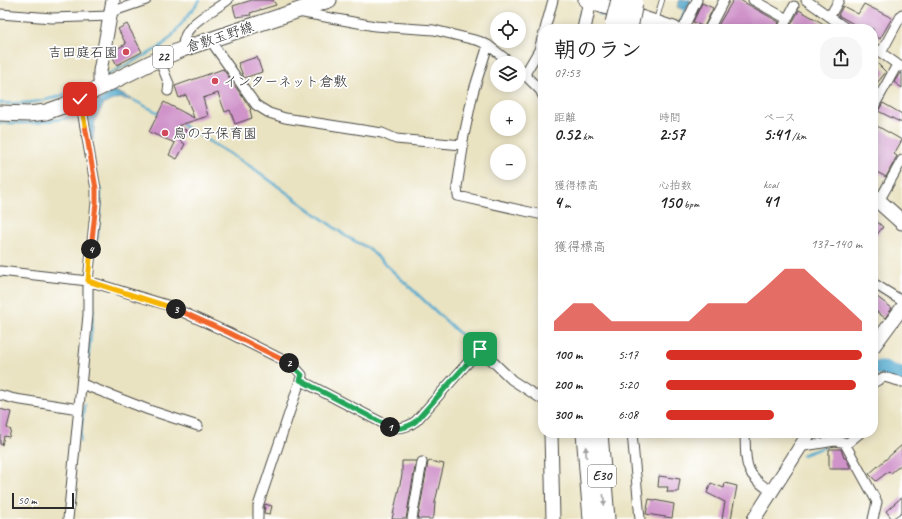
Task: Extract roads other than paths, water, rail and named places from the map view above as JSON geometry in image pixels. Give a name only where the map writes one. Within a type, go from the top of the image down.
[{"type":"highway","points":[[622,24],[630,1]]},
{"type":"highway","name":"E30","points":[[585,438],[592,519]]},
{"type":"highway","name":"E30","points":[[599,438],[606,519]]},
{"type":"main road","name":"倉敷玉野線","points":[[0,113],[29,114],[82,109],[102,87],[159,59],[183,49],[329,0]]},
{"type":"main road","points":[[589,0],[650,24]]},
{"type":"main road","points":[[878,201],[902,222]]},
{"type":"street","points":[[0,14],[52,18],[112,8],[146,0]]},
{"type":"street","points":[[183,49],[182,42],[187,30],[228,0]]},
{"type":"street","points":[[546,24],[553,0]]},
{"type":"street","points":[[585,24],[589,0]]},
{"type":"street","points":[[685,24],[697,0]]},
{"type":"street","points":[[712,24],[724,0]]},
{"type":"street","points":[[753,0],[787,19]]},
{"type":"street","points":[[806,0],[830,16],[839,24]]},
{"type":"street","points":[[830,16],[839,0]]},
{"type":"street","points":[[784,24],[794,6]]},
{"type":"street","points":[[102,87],[100,84],[100,70],[112,8]]},
{"type":"street","points":[[296,12],[374,26],[434,30],[479,41],[488,45],[502,56]]},
{"type":"street","points":[[878,49],[902,14]]},
{"type":"street","points":[[210,40],[256,105],[270,113],[285,118],[375,132],[396,139],[462,145]]},
{"type":"street","points":[[488,45],[473,93],[462,145],[463,148],[457,187],[458,196],[538,214]]},
{"type":"street","points":[[526,66],[538,50]]},
{"type":"street","points":[[878,51],[900,66],[878,100]]},
{"type":"street","points":[[159,59],[169,84],[168,91]]},
{"type":"street","points":[[526,77],[538,90]]},
{"type":"street","points":[[68,519],[80,409],[88,315],[88,281],[96,203],[96,189],[82,109]]},
{"type":"street","points":[[878,196],[902,160]]},
{"type":"street","points":[[0,271],[88,281],[167,305],[229,333],[293,366],[302,375],[258,506],[258,519]]},
{"type":"street","points":[[878,285],[902,301]]},
{"type":"street","points":[[878,340],[902,308]]},
{"type":"street","points":[[300,380],[392,428],[401,428],[416,421],[480,349],[512,380],[538,397]]},
{"type":"street","points":[[878,380],[884,377],[902,382]]},
{"type":"street","points":[[82,384],[149,410],[198,426]]},
{"type":"street","points":[[0,395],[15,399],[80,409]]},
{"type":"street","points":[[551,438],[553,519]]},
{"type":"street","points":[[632,438],[640,519]]},
{"type":"street","points":[[745,438],[746,463],[748,470],[771,491]]},
{"type":"street","points":[[754,519],[805,438]]},
{"type":"street","points":[[798,447],[825,442],[848,443],[854,438]]},
{"type":"street","points":[[844,442],[877,502],[874,519]]},
{"type":"street","points":[[412,519],[422,462]]},
{"type":"lane","points":[[656,24],[662,0]]},
{"type":"water","points":[[680,0],[691,0],[686,11],[677,7]]},
{"type":"water","points":[[113,90],[136,101],[119,98],[104,104],[95,119],[92,146],[87,110]]},
{"type":"waterway","points":[[107,75],[159,48],[171,37],[200,0]]},
{"type":"waterway","points":[[681,21],[685,10],[683,9]]},
{"type":"waterway","points":[[578,24],[580,14]]},
{"type":"waterway","points":[[599,14],[610,18]]},
{"type":"waterway","points":[[0,103],[24,103],[46,100],[88,85]]},
{"type":"waterway","points":[[133,100],[161,114]]},
{"type":"waterway","points":[[0,123],[34,123],[80,116]]},
{"type":"waterway","points":[[179,123],[253,168],[347,237],[368,248],[475,348]]},
{"type":"waterway","points":[[97,239],[101,205],[100,188]]},
{"type":"waterway","points":[[897,227],[902,231]]},
{"type":"waterway","points":[[86,378],[93,315],[93,289]]},
{"type":"waterway","points":[[878,367],[880,368],[878,370]]},
{"type":"waterway","points":[[880,368],[902,375]]},
{"type":"waterway","points":[[80,441],[84,404]]},
{"type":"waterway","points":[[802,455],[824,447]]},
{"type":"place","name":"吉田庭石園","points":[[126,52]]},
{"type":"place","name":"インターネット倉敷","points":[[215,81]]},
{"type":"place","name":"鳥の子保育園","points":[[165,133]]}]
